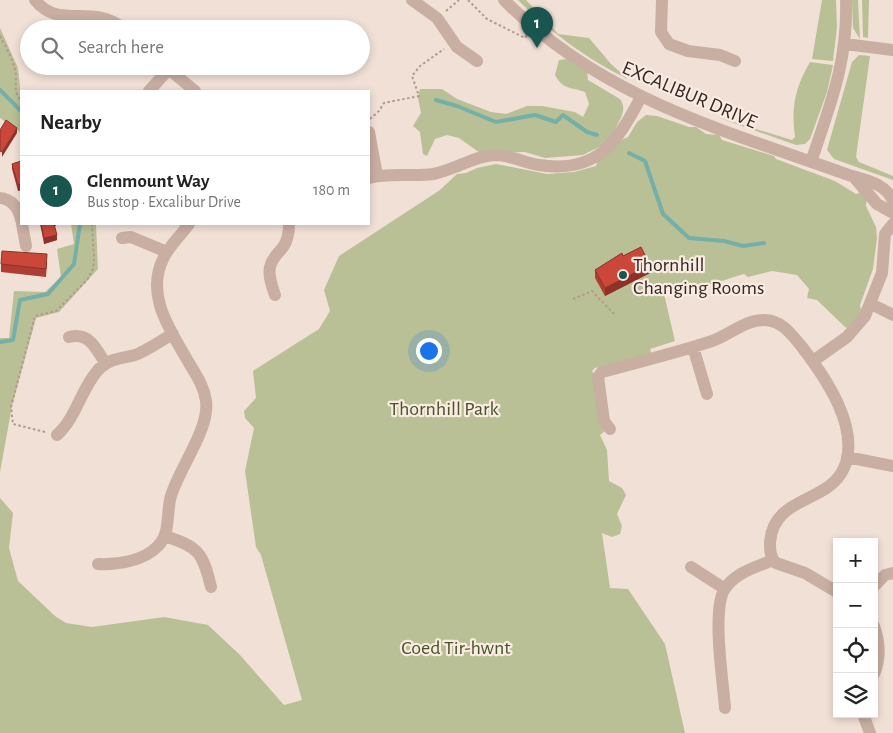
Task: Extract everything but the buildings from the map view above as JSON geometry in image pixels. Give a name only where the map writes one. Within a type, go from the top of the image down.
[{"type":"street","points":[[35,0],[52,13],[70,16],[100,16],[110,20]]},
{"type":"street","points":[[412,0],[437,18],[454,42],[477,61]]},
{"type":"street","name":"EXCALIBUR DRIVE","points":[[504,0],[534,28],[589,69],[641,97],[693,120],[874,183],[891,196],[893,201]]},
{"type":"street","points":[[662,0],[661,32],[669,44],[688,51],[720,55],[735,61]]},
{"type":"street","points":[[812,162],[833,104],[845,44],[846,0]]},
{"type":"street","points":[[845,44],[893,50]]},
{"type":"street","points":[[151,90],[161,75]]},
{"type":"street","points":[[175,75],[194,90]]},
{"type":"street","points":[[370,143],[373,177],[432,174],[494,155],[548,166],[581,162],[610,147],[621,133],[641,97]]},
{"type":"street","name":"EXCALIBUR DRIVE","points":[[854,177],[877,204],[893,213]]},
{"type":"street","points":[[0,198],[14,204],[20,212]]},
{"type":"street","points":[[884,264],[883,256],[886,234],[893,224]]},
{"type":"street","points":[[22,225],[26,246]]},
{"type":"street","points":[[98,564],[141,558],[159,546],[165,536],[171,497],[204,421],[206,412],[202,387],[163,316],[158,299],[159,274],[167,252],[188,225]]},
{"type":"street","points":[[275,295],[269,270],[271,264],[287,243],[290,225]]},
{"type":"street","points":[[122,238],[131,237],[167,252]]},
{"type":"street","points":[[813,362],[854,330],[870,304],[884,264],[893,251]]},
{"type":"street","points":[[870,304],[893,315]]},
{"type":"street","points":[[610,429],[604,421],[599,374],[721,338],[746,323],[765,320],[773,321],[788,330],[828,382],[840,406],[846,438],[847,457],[844,467],[833,482],[822,491],[797,502],[775,523],[770,544],[773,560],[780,566],[805,573],[833,590]]},
{"type":"street","points":[[58,435],[74,412],[93,376],[105,363],[134,355],[173,334]]},
{"type":"street","points":[[69,337],[78,335],[90,340],[105,363]]},
{"type":"street","points":[[693,346],[707,394]]},
{"type":"street","points":[[847,457],[893,466]]},
{"type":"street","points":[[165,536],[190,546],[197,551],[208,568],[211,587]]},
{"type":"street","points":[[724,708],[718,616],[725,589],[744,573],[773,560]]},
{"type":"street","points":[[691,566],[725,589]]},
{"type":"street","points":[[877,583],[885,575],[893,573]]},
{"type":"street","points":[[874,673],[878,666],[879,644],[875,628]]},
{"type":"street","points":[[864,718],[870,733]]},
{"type":"path","points":[[437,18],[460,0]]},
{"type":"path","points":[[468,0],[487,19],[525,38],[534,28]]},
{"type":"path","points":[[0,36],[12,60],[16,76],[16,92],[20,98]]},
{"type":"path","points":[[370,119],[384,103],[419,96],[412,76],[420,66],[454,42]]},
{"type":"path","points":[[58,435],[13,424],[11,408],[35,316],[56,311],[86,280],[93,269],[92,225]]},
{"type":"path","points":[[573,299],[592,291],[616,316]]},
{"type":"green space","points":[[518,0],[526,0],[558,34],[589,38],[611,64],[628,79],[598,63],[570,44],[543,23]]},
{"type":"green space","points":[[822,0],[836,0],[837,27],[833,61],[812,59]]},
{"type":"green space","points":[[852,0],[858,0],[860,39],[853,28]]},
{"type":"green space","points":[[862,0],[869,0],[868,38],[863,37]]},
{"type":"green space","points":[[0,28],[18,68],[20,90],[20,132],[0,118]]},
{"type":"green space","points":[[859,55],[870,56],[856,157],[859,162],[893,176],[893,180],[834,159],[827,150],[852,62]]},
{"type":"green space","points":[[567,59],[587,70],[588,80],[620,99],[623,109],[614,137],[621,140],[628,137],[637,122],[646,115],[657,116],[689,127],[696,127],[706,134],[719,135],[722,140],[774,156],[776,159],[835,181],[856,194],[862,192],[867,198],[866,206],[876,227],[877,238],[873,269],[860,305],[862,315],[849,329],[817,300],[807,298],[809,289],[797,275],[772,271],[748,277],[744,274],[701,287],[669,290],[664,294],[675,341],[650,349],[652,355],[595,368],[592,371],[600,382],[606,430],[600,435],[607,450],[609,481],[622,488],[626,495],[617,514],[622,526],[620,534],[612,537],[602,533],[610,588],[628,589],[665,644],[685,733],[0,733],[0,498],[13,513],[9,548],[18,581],[55,616],[66,623],[92,627],[164,617],[208,625],[240,655],[284,705],[302,700],[261,555],[256,547],[245,471],[254,428],[245,418],[244,411],[256,398],[253,371],[319,329],[330,311],[324,290],[339,256],[440,190],[457,174],[496,164],[547,174],[574,172],[596,166],[601,146],[583,155],[545,158],[525,152],[480,153],[459,138],[447,135],[435,139],[427,156],[423,154],[420,132],[413,126],[421,113],[418,98],[420,89],[442,89],[457,99],[491,112],[506,114],[527,106],[542,106],[575,112],[583,117],[589,104],[585,92],[564,86],[555,75],[559,60]]},
{"type":"green space","points":[[810,62],[833,65],[827,92],[810,139],[805,144],[796,145],[717,117],[792,140],[795,137],[795,98]]},
{"type":"green space","points":[[71,225],[96,225],[98,269],[59,312],[36,318],[12,406],[0,472],[0,338],[9,338],[14,291],[45,292],[61,277],[57,249],[74,244]]},
{"type":"waterway","points":[[0,90],[20,110]]},
{"type":"waterway","points":[[436,100],[457,106],[496,122],[535,115],[556,122],[563,115],[587,132],[597,135]]},
{"type":"waterway","points":[[629,153],[645,161],[663,214],[689,238],[724,241],[743,246],[764,243]]},
{"type":"waterway","points":[[0,342],[13,340],[20,300],[48,294],[74,264],[80,225]]},
{"type":"place","name":"Glenmount Way","points":[[537,48]]},
{"type":"place","name":"Thornhill Changing Rooms","points":[[623,275]]},
{"type":"park label","name":"Thornhill Park","points":[[444,408]]},
{"type":"park label","name":"Coed Tir-hwnt","points":[[456,647]]}]
